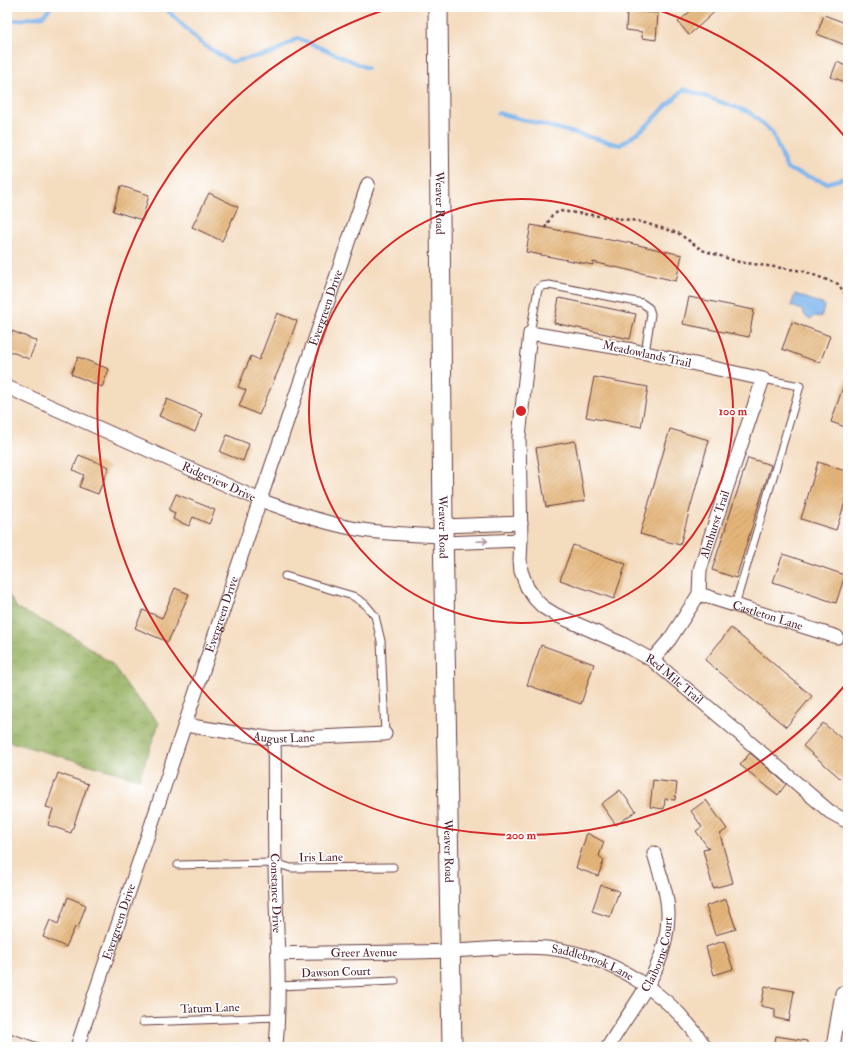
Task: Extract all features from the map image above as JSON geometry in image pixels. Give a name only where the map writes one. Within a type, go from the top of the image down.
[{"type":"main road","name":"Weaver Road","points":[[438,7],[443,535],[452,1047]]},
{"type":"street","name":"Evergreen Drive","points":[[77,1047],[260,500],[368,184]]},
{"type":"street","name":"Meadowlands Trail","points":[[530,333],[645,353],[763,379]]},
{"type":"street","name":"Red Mile Trail","points":[[530,333],[519,437],[521,523],[520,560],[521,571],[527,587],[535,599],[543,607],[556,615],[623,644],[652,660],[830,812],[848,822]]},
{"type":"street","name":"Almhurst Trail","points":[[699,594],[700,570],[763,379]]},
{"type":"street","name":"Ridgeview Drive","points":[[7,387],[260,500],[300,515],[368,531],[400,535],[443,535]]},
{"type":"street","points":[[443,535],[521,523]]},
{"type":"street","points":[[443,535],[521,540]]},
{"type":"street","points":[[652,660],[670,639],[699,594]]},
{"type":"street","name":"Castleton Lane","points":[[699,594],[837,637]]},
{"type":"street","name":"August Lane","points":[[185,725],[274,739],[384,734]]},
{"type":"street","name":"Constance Drive","points":[[274,739],[275,863],[278,954],[278,1017],[276,1047]]},
{"type":"street","name":"Claiborne Court","points":[[608,1047],[648,987],[664,951],[668,915],[666,896],[654,853]]},
{"type":"street","name":"Saddlebrook Lane","points":[[450,951],[526,947],[566,951],[589,957],[611,966],[648,987],[674,1008],[690,1025],[705,1047]]},
{"type":"street","name":"Greer Avenue","points":[[278,954],[450,951]]},
{"type":"street","points":[[833,1047],[842,993]]},
{"type":"lane","points":[[530,333],[538,290],[542,286],[549,285],[642,303],[649,308],[651,314],[645,353]]},
{"type":"lane","points":[[735,605],[800,386],[763,379]]},
{"type":"lane","points":[[285,576],[353,596],[365,604],[375,616],[381,641],[384,734]]},
{"type":"lane","name":"Iris Lane","points":[[178,865],[275,863],[291,868],[393,867]]},
{"type":"lane","name":"Dawson Court","points":[[278,986],[395,981]]},
{"type":"lane","name":"Tatum Lane","points":[[143,1022],[278,1017]]},
{"type":"path","points":[[545,228],[552,215],[560,211],[638,221],[678,233],[702,250],[739,262],[803,271],[838,284],[848,298]]},
{"type":"green space","points":[[7,592],[17,608],[71,635],[112,664],[132,692],[159,723],[139,779],[7,741]]},
{"type":"water","points":[[795,294],[825,305],[821,317],[814,316],[811,319],[806,317],[802,310],[791,306]]},
{"type":"building","points":[[695,7],[720,7],[689,35],[678,22]]},
{"type":"building","points":[[627,11],[658,13],[656,40],[642,38],[642,32],[626,30]]},
{"type":"building","points":[[824,15],[848,24],[848,46],[817,34]]},
{"type":"building","points":[[837,62],[848,67],[848,83],[831,77]]},
{"type":"building","points":[[121,186],[149,195],[142,220],[113,211]]},
{"type":"building","points":[[209,193],[238,207],[222,241],[192,227]]},
{"type":"building","points":[[531,225],[616,240],[682,255],[676,281],[593,262],[593,265],[526,252]]},
{"type":"building","points":[[689,297],[754,310],[749,337],[683,324]]},
{"type":"building","points":[[559,298],[636,314],[630,339],[554,323]]},
{"type":"building","points":[[277,313],[297,321],[279,369],[259,415],[239,406],[246,390],[238,387],[251,356],[259,360]]},
{"type":"building","points":[[792,322],[830,336],[820,363],[782,349]]},
{"type":"building","points":[[7,329],[37,341],[29,359],[7,350]]},
{"type":"building","points":[[78,357],[109,369],[102,387],[71,374]]},
{"type":"building","points":[[594,377],[648,387],[641,427],[586,417]]},
{"type":"building","points":[[846,378],[848,379],[848,428],[831,422]]},
{"type":"building","points":[[167,399],[202,414],[195,432],[159,416]]},
{"type":"building","points":[[670,429],[709,440],[680,545],[640,534]]},
{"type":"building","points":[[227,435],[249,444],[243,461],[220,452]]},
{"type":"building","points":[[575,441],[585,501],[546,507],[536,448]]},
{"type":"building","points":[[79,455],[109,467],[98,494],[79,487],[84,475],[73,470]]},
{"type":"building","points":[[748,458],[771,465],[736,578],[712,570]]},
{"type":"building","points":[[818,462],[848,472],[848,493],[836,530],[801,519]]},
{"type":"building","points":[[176,494],[215,510],[209,524],[193,517],[189,526],[173,519],[175,513],[169,510]]},
{"type":"building","points":[[573,545],[626,564],[614,599],[560,580]]},
{"type":"building","points":[[783,554],[845,575],[836,603],[773,582]]},
{"type":"building","points":[[175,588],[189,594],[168,642],[135,628],[143,610],[162,618]]},
{"type":"building","points":[[731,628],[812,696],[786,727],[705,660]]},
{"type":"building","points":[[541,645],[594,664],[581,704],[527,685]]},
{"type":"building","points":[[823,723],[848,744],[848,785],[803,746]]},
{"type":"building","points":[[750,753],[786,784],[778,795],[740,765]]},
{"type":"building","points":[[58,773],[88,784],[71,833],[48,825],[53,809],[46,807]]},
{"type":"building","points":[[653,780],[677,783],[675,800],[665,799],[664,809],[650,807]]},
{"type":"building","points":[[620,790],[636,811],[616,825],[601,804]]},
{"type":"building","points":[[706,800],[727,829],[720,834],[733,883],[713,888],[703,850],[709,849],[696,831],[702,827],[691,811]]},
{"type":"building","points":[[587,833],[604,842],[599,856],[604,860],[598,876],[576,868]]},
{"type":"building","points":[[601,885],[619,891],[610,917],[592,911]]},
{"type":"building","points":[[68,897],[86,905],[78,928],[75,927],[66,947],[43,937],[50,920],[58,924]]},
{"type":"building","points":[[726,899],[736,929],[715,935],[706,906]]},
{"type":"building","points":[[724,941],[733,969],[714,975],[706,947]]},
{"type":"building","points":[[765,986],[794,991],[789,1021],[775,1018],[775,1009],[761,1006]]},
{"type":"building","points":[[7,1032],[44,1045],[44,1047],[7,1047]]},
{"type":"building","points":[[776,1036],[807,1041],[807,1047],[774,1047]]},
{"type":"waterway","points":[[7,20],[18,20],[43,16],[51,7]]},
{"type":"waterway","points":[[164,7],[201,43],[231,62],[273,53],[298,38],[367,68]]},
{"type":"waterway","points":[[498,113],[620,145],[643,129],[684,89],[749,112],[772,132],[787,169],[827,183],[848,177]]}]
